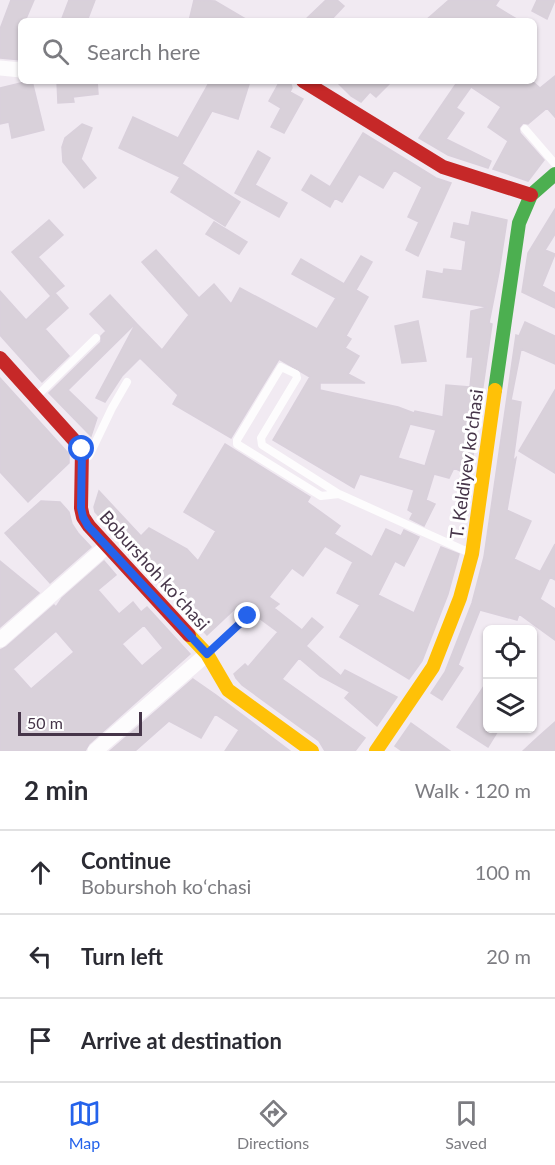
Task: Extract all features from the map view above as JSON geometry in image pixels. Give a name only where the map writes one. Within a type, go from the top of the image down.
[{"type":"street","points":[[0,68],[18,70]]},
{"type":"street","points":[[308,84],[443,167],[531,195]]},
{"type":"street","name":"T. Keldiyev ko'chasi","points":[[376,751],[433,667],[460,598],[472,554],[519,223],[531,195],[555,174]]},
{"type":"street","name":"Boburshoh koʻchasi","points":[[0,358],[82,449],[81,508],[83,517],[207,654],[228,690],[312,751]]},
{"type":"street","points":[[0,640],[107,546]]},
{"type":"street","points":[[95,751],[207,654]]},
{"type":"lane","points":[[525,129],[555,164]]},
{"type":"lane","points":[[36,398],[96,338]]},
{"type":"lane","points":[[339,494],[321,496],[236,442],[281,367],[296,375],[297,378],[261,438],[262,445],[339,494],[472,554]]},
{"type":"lane","points":[[83,468],[127,382]]},
{"type":"lane","points":[[207,654],[248,616]]},
{"type":"building","points":[[11,0],[34,0],[26,18],[18,18],[18,60],[0,58],[0,29]]},
{"type":"building","points":[[69,0],[95,0],[88,18],[62,18]]},
{"type":"building","points":[[194,0],[215,1],[244,18],[190,18]]},
{"type":"building","points":[[326,0],[337,0],[344,6],[333,18],[307,18]]},
{"type":"building","points":[[449,0],[499,0],[495,6],[515,18],[428,18]]},
{"type":"building","points":[[537,0],[555,0],[547,19],[532,11]]},
{"type":"building","points":[[555,76],[555,117],[547,108],[528,124],[523,123],[519,128],[520,133],[544,160],[528,181],[493,169],[508,141],[488,127],[501,107],[471,87],[456,108],[464,113],[446,139],[491,161],[488,168],[448,155],[419,138],[456,84],[535,84],[540,88]]},
{"type":"building","points":[[18,84],[33,84],[44,130],[12,138],[9,122],[0,124],[0,88]]},
{"type":"building","points":[[57,84],[97,84],[98,94],[73,97],[74,102],[58,103]]},
{"type":"building","points":[[208,84],[249,84],[238,119],[212,111],[182,164],[240,202],[225,226],[171,192],[180,177],[119,148],[133,117],[178,138]]},
{"type":"building","points":[[278,84],[291,84],[290,92],[303,99],[284,133],[271,127],[281,108],[269,101]]},
{"type":"building","points":[[339,84],[389,84],[376,97],[370,92],[361,102]]},
{"type":"building","points":[[82,124],[92,128],[81,159],[96,178],[84,188],[63,162],[62,147],[65,138]]},
{"type":"building","points":[[363,133],[436,178],[451,183],[418,256],[406,250],[419,222],[408,217],[422,187],[394,170],[383,188],[359,174],[342,202],[335,198],[330,207],[302,190],[311,175],[330,187]]},
{"type":"building","points":[[258,151],[270,158],[255,185],[287,203],[279,217],[235,193]]},
{"type":"building","points":[[555,209],[555,234],[545,250],[555,254],[542,286],[555,293],[555,308],[522,292],[528,253]]},
{"type":"building","points":[[472,212],[507,220],[489,323],[492,324],[466,505],[458,504],[469,475],[454,468],[449,478],[434,474],[426,500],[435,504],[424,526],[410,519],[413,513],[408,510],[414,490],[360,474],[354,488],[273,440],[310,377],[279,359],[231,438],[173,404],[178,395],[140,358],[122,376],[105,402],[96,398],[136,323],[162,350],[189,315],[142,262],[156,250],[199,298],[214,284],[231,304],[240,288],[317,329],[336,298],[292,274],[301,259],[344,284],[361,256],[372,262],[356,290],[368,297],[346,336],[351,339],[345,348],[359,356],[348,374],[365,383],[320,383],[320,390],[398,407],[414,413],[415,411],[443,417],[446,385],[470,387],[473,357],[467,357],[471,311],[488,307],[423,297],[427,271],[443,274],[444,269],[462,271],[466,241],[451,237],[454,223],[469,226]],"holes":[[[410,424],[436,430],[425,466],[398,458]]]},
{"type":"building","points":[[49,220],[63,235],[38,257],[64,286],[55,293],[68,308],[45,329],[69,356],[42,382],[0,335],[0,291],[26,320],[51,296],[12,252]]},
{"type":"building","points":[[214,222],[247,242],[239,254],[206,234]]},
{"type":"building","points":[[110,295],[136,323],[68,390],[97,418],[91,436],[49,393],[101,342],[101,336],[106,331],[90,314]]},
{"type":"building","points":[[418,321],[426,361],[402,363],[395,326]]},
{"type":"building","points":[[525,322],[555,336],[555,364],[521,349],[511,400],[521,402],[513,461],[516,458],[507,510],[531,521],[514,559],[540,572],[555,544],[555,580],[550,577],[540,599],[555,609],[555,640],[519,614],[517,620],[480,610],[458,665],[463,668],[442,700],[431,693],[445,672],[472,603],[484,557],[516,335],[519,336]]},
{"type":"building","points":[[0,378],[69,454],[69,463],[28,502],[0,472]]},
{"type":"building","points":[[555,390],[555,473],[519,451]]},
{"type":"building","points":[[225,444],[310,497],[307,502],[340,526],[334,534],[372,557],[386,529],[401,536],[404,530],[419,537],[404,566],[395,561],[378,595],[414,613],[441,547],[459,554],[448,594],[422,661],[409,679],[340,637],[360,605],[337,593],[353,562],[325,546],[303,576],[292,568],[269,597],[279,604],[274,608],[302,630],[312,618],[323,627],[306,646],[341,676],[345,670],[397,697],[377,726],[345,698],[350,692],[320,676],[299,658],[282,679],[365,738],[355,751],[325,751],[319,741],[242,685],[236,678],[234,674],[245,664],[248,667],[278,632],[240,604],[207,635],[95,512],[94,507],[99,491],[141,536],[149,528],[187,549],[198,561],[216,531],[184,512]]},
{"type":"building","points":[[41,501],[60,502],[69,512],[72,524],[78,533],[91,547],[50,583],[5,533]]},
{"type":"building","points":[[0,561],[39,593],[0,627]]},
{"type":"building","points":[[104,561],[116,575],[98,590],[119,614],[133,602],[141,612],[147,607],[190,654],[89,744],[85,751],[0,751],[0,650],[54,605],[56,607],[62,598]],"holes":[[[144,625],[163,648],[142,666],[122,644]],[[56,631],[74,652],[31,689],[13,669]]]},
{"type":"building","points":[[193,679],[290,751],[225,751],[239,730],[215,714],[201,738],[169,721],[135,751],[110,751]]},
{"type":"building","points":[[483,688],[483,733],[497,733],[488,747],[457,727]]},
{"type":"building","points":[[555,722],[555,751],[523,751],[538,737]]},
{"type":"building","points":[[411,723],[450,751],[402,751],[395,746]]},
{"type":"traffic: fast","points":[[495,390],[519,223],[531,195],[555,174]]},
{"type":"traffic: slow","points":[[376,751],[433,667],[460,598],[472,554],[495,390]]},
{"type":"traffic: slow","points":[[189,635],[207,654],[228,690],[312,751]]},
{"type":"traffic: jam","points":[[308,84],[443,167],[531,195]]},
{"type":"traffic: jam","points":[[0,358],[82,449],[81,508],[83,517],[89,526],[189,635]]},
{"type":"route","points":[[82,449],[81,508],[88,526],[207,654],[248,616]]}]
